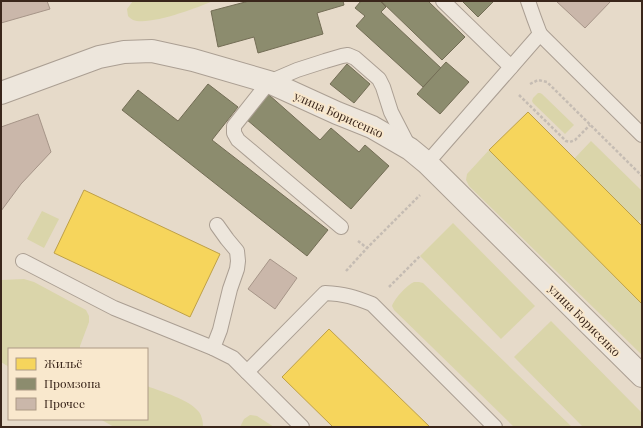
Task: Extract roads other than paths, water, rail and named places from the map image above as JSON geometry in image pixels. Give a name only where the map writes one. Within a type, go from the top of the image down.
[{"type":"street","name":"улица Борисенко","points":[[1,93],[100,57],[124,52],[152,51],[193,60],[269,82],[372,127],[410,149],[433,169],[642,376]]},
{"type":"lane","points":[[443,1],[511,67]]},
{"type":"lane","points":[[528,1],[540,34],[642,134]]},
{"type":"lane","points":[[433,169],[511,67],[540,34]]},
{"type":"lane","points":[[340,227],[238,140],[234,133],[234,126],[269,82],[297,70],[325,61],[348,55],[355,58],[379,79],[391,112],[410,149]]},
{"type":"lane","points":[[213,348],[220,330],[230,289],[238,269],[237,251],[227,240],[217,225]]},
{"type":"lane","points":[[23,261],[114,308],[213,348],[233,358],[302,427]]},
{"type":"lane","points":[[247,372],[325,293],[352,296],[372,304],[495,427]]}]
